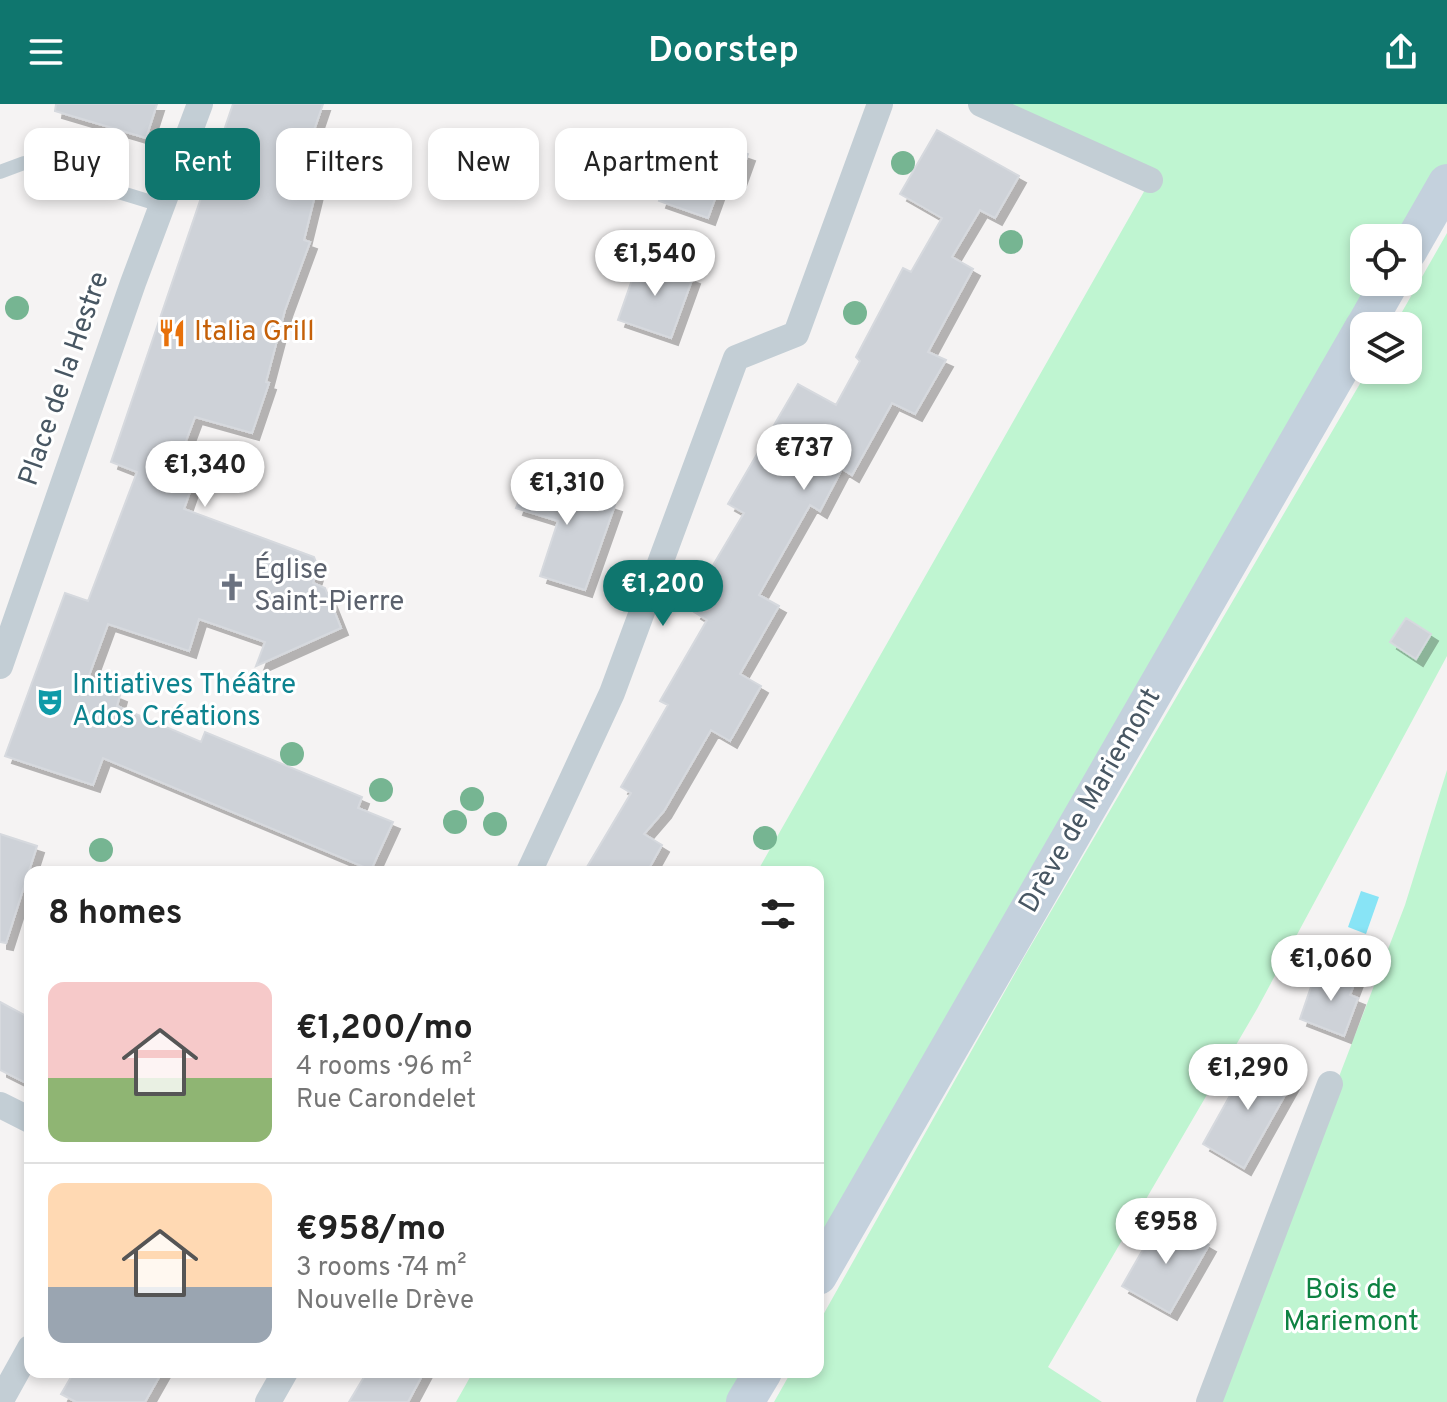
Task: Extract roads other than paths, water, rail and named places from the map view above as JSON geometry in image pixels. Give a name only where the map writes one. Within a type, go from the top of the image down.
[{"type":"street","name":"Place de la Hestre","points":[[0,666],[161,205],[200,104]]},
{"type":"street","points":[[532,866],[612,693],[736,358],[796,334],[880,104]]},
{"type":"street","points":[[981,104],[1150,180]]},
{"type":"street","points":[[1422,227],[1447,183]]},
{"type":"street","name":"Drève de Mariemont","points":[[824,1266],[1350,351]]},
{"type":"street","points":[[1209,1402],[1330,1084]]},
{"type":"street","points":[[0,1105],[24,1117]]},
{"type":"street","points":[[0,1402],[24,1359]]},
{"type":"street","points":[[268,1402],[282,1378]]},
{"type":"street","points":[[745,1402],[759,1378]]},
{"type":"lane","points":[[0,172],[24,163],[161,205]]},
{"type":"water","points":[[1361,891],[1379,897],[1366,934],[1348,927]]},
{"type":"place","name":"Italia Grill","points":[[172,333]]},
{"type":"place","name":"Église Saint-Pierre","points":[[232,587]]},
{"type":"place","name":"Initiatives Théâtre Ados Créations","points":[[50,702]]},
{"type":"park label","name":"Bois de Mariemont","points":[[1351,1307]]}]
